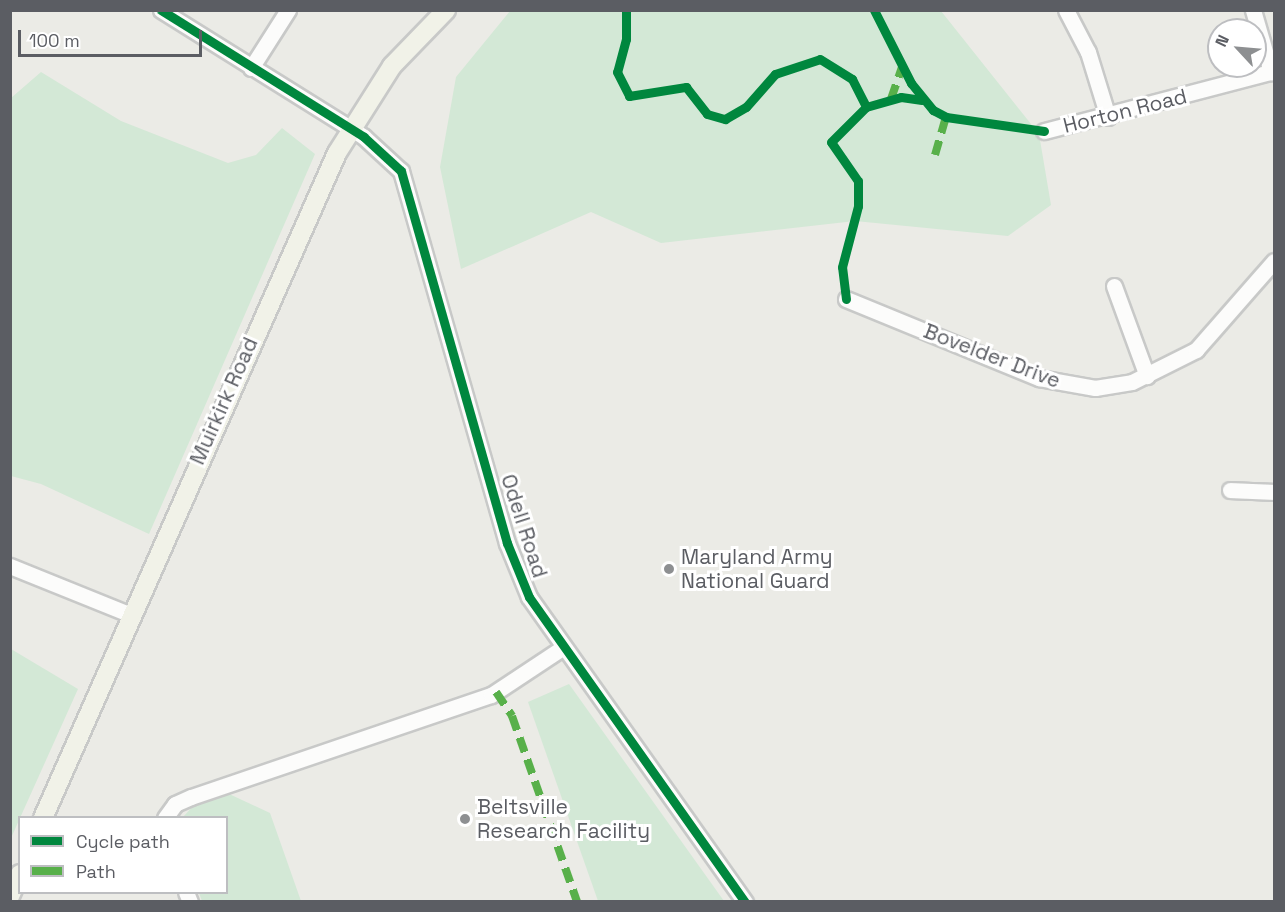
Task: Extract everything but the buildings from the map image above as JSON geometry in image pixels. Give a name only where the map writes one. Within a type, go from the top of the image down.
[{"type":"main road","name":"Muirkirk Road","points":[[44,816],[236,372],[350,130],[392,66],[446,10]]},
{"type":"main road","points":[[10,896],[18,878]]},
{"type":"street","name":"Odell Road","points":[[161,10],[388,154],[401,171],[507,543],[529,597],[562,648],[745,902]]},
{"type":"street","points":[[251,68],[288,10]]},
{"type":"street","points":[[1066,10],[1088,52],[1108,117]]},
{"type":"street","points":[[1253,10],[1273,71]]},
{"type":"street","name":"Horton Road","points":[[1044,131],[1108,117],[1273,71]]},
{"type":"street","name":"Bovelder Drive","points":[[846,299],[1059,383],[1095,387],[1147,376],[1208,341],[1274,261]]},
{"type":"street","points":[[1114,286],[1147,376]]},
{"type":"street","points":[[1230,490],[1275,492]]},
{"type":"street","points":[[10,566],[131,615]]},
{"type":"street","points":[[167,816],[176,804],[191,796],[491,695],[562,648]]},
{"type":"green space","points":[[510,11],[941,11],[1039,134],[1051,205],[1008,236],[855,221],[661,243],[591,212],[461,269],[440,167],[456,77]]},
{"type":"green space","points":[[41,72],[121,121],[228,163],[256,155],[282,128],[315,154],[149,534],[41,484],[11,476],[11,98]]},
{"type":"green space","points":[[11,649],[78,689],[21,816],[18,816],[18,822],[11,838]]},
{"type":"green space","points":[[569,684],[724,901],[598,901],[528,702]]},
{"type":"green space","points":[[227,793],[270,813],[301,901],[202,901],[199,894],[228,894],[228,816],[184,816],[194,805]]},
{"type":"marked path","points":[[891,99],[902,67]]},
{"type":"marked path","points":[[935,155],[946,117]]},
{"type":"marked path","points":[[496,692],[512,716],[577,902]]},
{"type":"cycle path","points":[[161,10],[364,137],[401,171],[507,543],[529,597],[745,902]]},
{"type":"cycle path","points":[[626,10],[626,39],[617,72],[629,96],[686,87],[707,114],[725,119],[746,107],[775,74],[820,59],[852,79],[866,107]]},
{"type":"cycle path","points":[[874,10],[911,83],[933,110],[946,117],[1044,131]]},
{"type":"cycle path","points":[[846,299],[842,267],[858,206],[858,181],[831,142],[866,107],[901,97],[922,100]]},
{"type":"place","name":"Maryland Army National Guard","points":[[669,569]]},
{"type":"place","name":"Beltsville Research Facility","points":[[465,819]]}]
